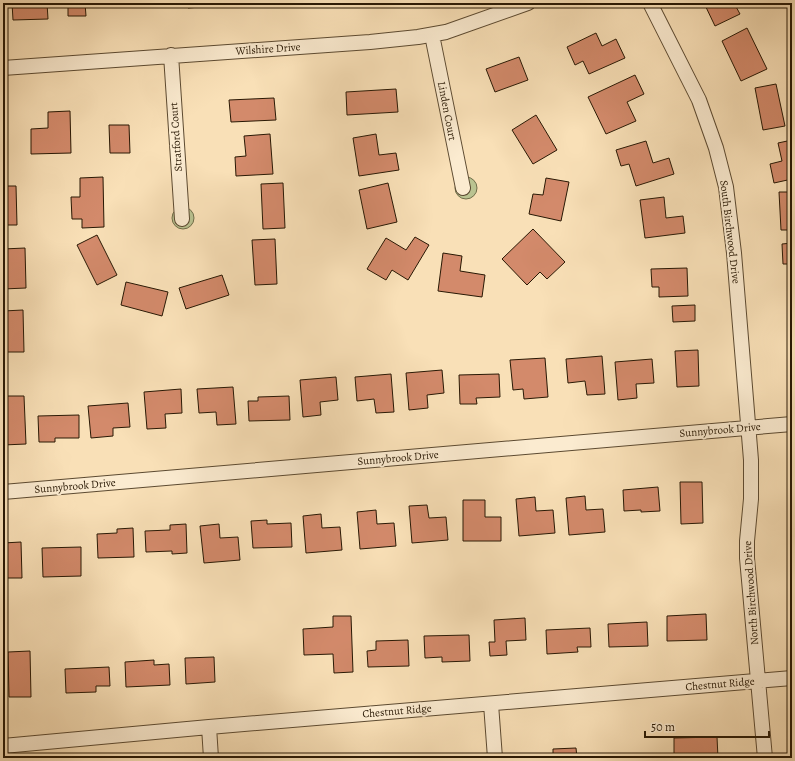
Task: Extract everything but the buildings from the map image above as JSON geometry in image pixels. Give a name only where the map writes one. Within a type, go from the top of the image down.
[{"type":"street","name":"Wilshire Drive","points":[[3,68],[418,38],[446,32],[528,3]]},
{"type":"street","name":"South Birchwood Drive","points":[[650,3],[699,100],[716,148],[726,187],[734,253],[748,428]]},
{"type":"street","name":"Linden Court","points":[[432,35],[462,188]]},
{"type":"street","name":"Stratford Court","points":[[171,55],[182,219]]},
{"type":"street","name":"Sunnybrook Drive","points":[[3,492],[792,424]]},
{"type":"street","name":"North Birchwood Drive","points":[[748,428],[752,498],[747,541],[747,558],[765,758]]},
{"type":"street","name":"Chestnut Ridge","points":[[3,746],[208,727],[792,678]]},
{"type":"street","points":[[491,704],[496,758]]},
{"type":"street","points":[[208,727],[211,758]]},
{"type":"green space","points":[[462,177],[470,177],[477,184],[477,192],[470,199],[462,199],[455,192],[455,184]]},
{"type":"green space","points":[[183,207],[191,210],[194,218],[191,226],[183,229],[175,226],[172,218],[175,210]]}]
